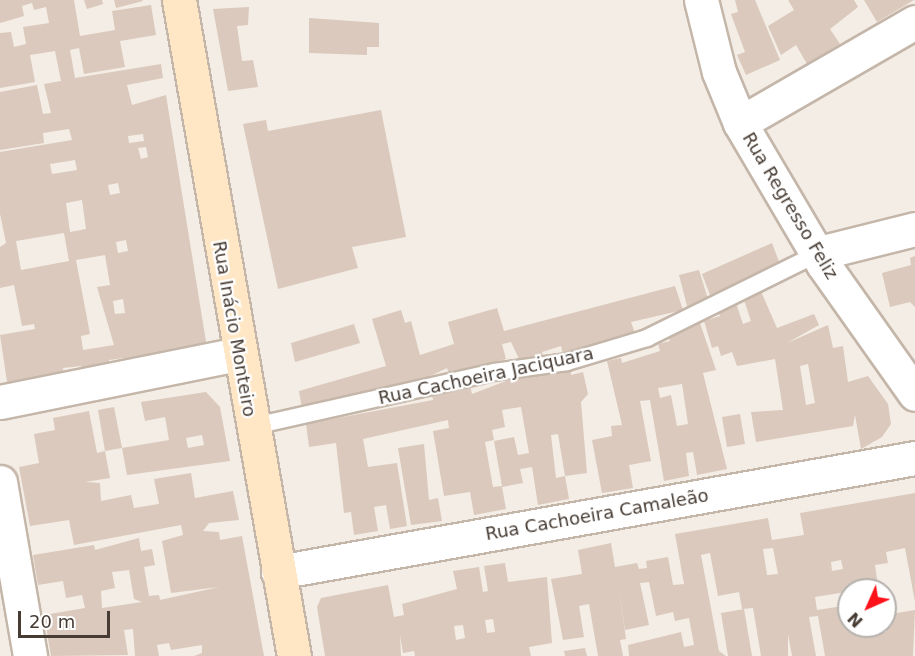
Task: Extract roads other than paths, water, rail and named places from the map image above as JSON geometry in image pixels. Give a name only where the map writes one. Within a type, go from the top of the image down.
[{"type":"street","name":"Rua Inácio Monteiro","points":[[179,0],[237,354],[294,656]]},
{"type":"street","name":"Rua Regresso Feliz","points":[[701,0],[718,72],[740,123],[819,253],[915,394]]},
{"type":"street","points":[[740,123],[915,22]]},
{"type":"street","name":"Rua Cachoeira Jaciquara","points":[[819,253],[915,229]]},
{"type":"street","points":[[0,402],[237,354]]},
{"type":"street","name":"Rua Cachoeira Camaleão","points":[[278,572],[915,458]]},
{"type":"street","points":[[0,482],[30,656]]},
{"type":"lane","name":"Rua Cachoeira Jaciquara","points":[[250,427],[494,372],[567,362],[646,338],[819,253]]}]
